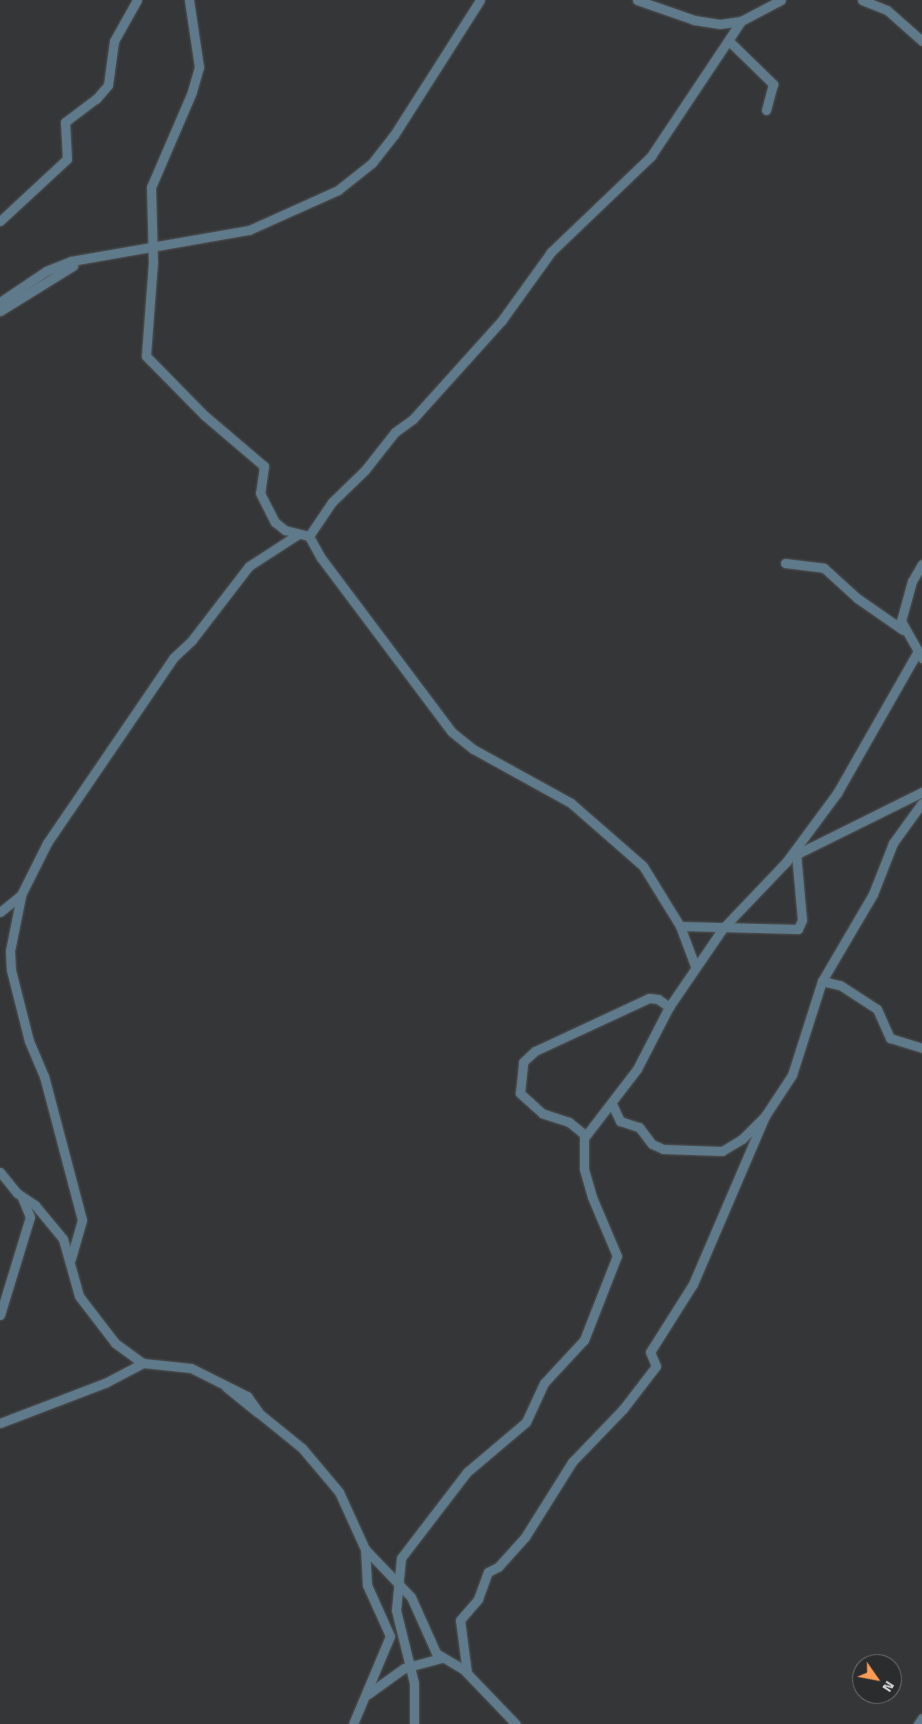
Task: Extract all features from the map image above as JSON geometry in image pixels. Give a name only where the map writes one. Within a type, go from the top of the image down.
[{"type":"street","points":[[0,220],[67,159],[65,122],[96,99],[108,85],[114,41],[137,0]]},
{"type":"street","points":[[189,0],[198,67],[192,92],[151,187],[152,249],[146,356],[204,415],[264,466],[261,499],[280,526],[305,535],[437,718],[473,749],[566,801],[595,822],[643,866],[680,926],[695,966]]},
{"type":"street","points":[[0,302],[46,271],[84,259],[152,249],[249,230],[315,203],[357,177],[394,135],[480,0]]},
{"type":"street","points":[[637,0],[694,20],[720,24],[741,21],[781,0]]},
{"type":"street","points":[[862,0],[887,10],[922,41]]},
{"type":"street","points":[[70,1260],[82,1220],[44,1076],[29,1041],[11,970],[10,951],[21,895],[47,843],[173,658],[197,634],[249,566],[275,546],[305,535],[332,502],[365,470],[395,432],[413,419],[502,320],[551,252],[652,156],[741,21]]},
{"type":"street","points":[[729,41],[773,84],[766,110]]},
{"type":"street","points":[[0,310],[84,259]]},
{"type":"street","points":[[785,563],[824,568],[857,598],[904,630],[914,642],[920,655],[838,793],[786,862]]},
{"type":"street","points":[[904,630],[906,599],[922,564]]},
{"type":"street","points":[[414,1724],[415,1694],[397,1618],[396,1581],[400,1558],[414,1536],[467,1472],[526,1422],[544,1383],[578,1348],[597,1314],[617,1256],[603,1225],[584,1169],[582,1146],[586,1135],[612,1104],[637,1069],[669,1007],[695,966],[723,928],[786,862],[796,853],[922,792]]},
{"type":"street","points":[[612,1104],[620,1121],[639,1127],[652,1144],[663,1149],[722,1151],[742,1139],[765,1116],[792,1075],[822,981],[873,894],[893,843],[922,803]]},
{"type":"street","points":[[680,926],[798,929],[802,920],[796,853]]},
{"type":"street","points":[[0,912],[21,895]]},
{"type":"street","points":[[822,981],[840,985],[877,1009],[890,1038],[922,1048]]},
{"type":"street","points":[[586,1135],[570,1122],[542,1113],[520,1092],[523,1062],[535,1051],[649,998],[658,999],[669,1007]]},
{"type":"street","points":[[467,1675],[460,1620],[478,1599],[487,1574],[498,1567],[525,1537],[572,1462],[615,1419],[656,1366],[650,1352],[693,1284],[754,1151],[765,1116]]},
{"type":"street","points":[[0,1172],[17,1193],[26,1200],[30,1217]]},
{"type":"street","points":[[17,1193],[35,1205],[63,1239],[79,1296],[115,1343],[143,1363],[191,1368],[242,1391],[260,1414],[302,1448],[330,1479],[344,1500],[365,1549],[367,1585],[390,1636],[368,1694],[353,1724]]},
{"type":"street","points":[[0,1315],[35,1205]]},
{"type":"street","points":[[0,1423],[105,1383],[143,1363]]},
{"type":"street","points":[[365,1549],[411,1597],[432,1648],[442,1658],[464,1669],[467,1675],[516,1724]]},
{"type":"street","points":[[368,1694],[404,1668],[410,1669],[425,1661],[442,1658]]},
{"type":"street","points":[[918,1724],[922,1718]]}]
